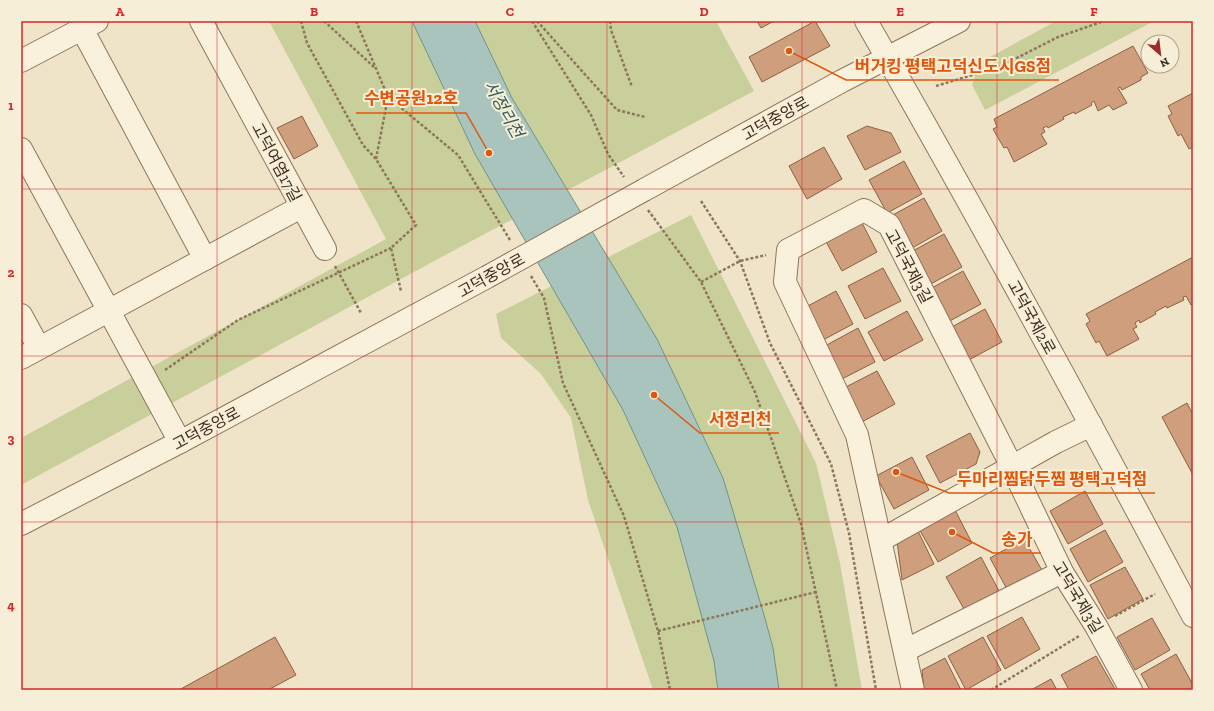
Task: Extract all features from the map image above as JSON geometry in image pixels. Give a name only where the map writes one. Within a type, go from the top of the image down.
[{"type":"street","name":"고덕여염17길","points":[[21,315],[30,353],[301,208],[201,21]]},
{"type":"street","name":"고덕국제2로","points":[[866,21],[916,105],[1091,425],[1193,616]]},
{"type":"street","name":"고덕중앙로","points":[[21,524],[180,442],[487,277],[639,192],[887,57],[959,21]]},
{"type":"street","points":[[21,62],[90,25],[205,259]]},
{"type":"street","points":[[21,149],[180,442]]},
{"type":"street","points":[[301,208],[325,248]]},
{"type":"street","name":"고덕국제3길","points":[[788,250],[864,210],[889,225],[1012,467],[1062,572],[1096,626],[1131,690]]},
{"type":"street","points":[[788,250],[785,282],[857,435],[906,650],[913,690]]},
{"type":"street","points":[[881,540],[1091,425]]},
{"type":"street","points":[[906,650],[1062,572]]},
{"type":"path","points":[[161,374],[238,320],[339,274],[391,248],[416,225],[376,159],[363,145],[307,43],[301,21]]},
{"type":"path","points":[[324,21],[375,68]]},
{"type":"path","points":[[356,21],[388,97],[458,154],[513,245]]},
{"type":"path","points":[[532,21],[591,115],[608,154],[639,192],[701,282],[755,392],[801,524],[837,690]]},
{"type":"path","points":[[537,21],[617,110],[645,117]]},
{"type":"path","points":[[610,21],[632,87]]},
{"type":"path","points":[[936,86],[999,67],[1058,37],[1104,21]]},
{"type":"path","points":[[376,159],[388,97]]},
{"type":"path","points":[[701,201],[740,261],[770,343],[831,464],[849,533],[876,690]]},
{"type":"path","points":[[325,248],[361,313]]},
{"type":"path","points":[[391,248],[401,291]]},
{"type":"path","points":[[701,282],[740,261],[788,250]]},
{"type":"path","points":[[529,272],[544,298],[563,383],[624,516],[658,631],[670,690]]},
{"type":"path","points":[[658,631],[816,592]]},
{"type":"path","points":[[991,690],[997,689],[1096,626],[1155,594]]},
{"type":"green space","points":[[269,21],[716,21],[754,91],[449,253],[21,485],[21,438],[386,239]]},
{"type":"green space","points":[[1056,21],[1154,21],[985,110],[972,85],[981,62]]},
{"type":"green space","points":[[691,215],[816,463],[840,563],[862,690],[653,690],[588,500],[571,418],[541,374],[501,338],[496,314]]},
{"type":"water","points":[[412,21],[475,21],[512,98],[657,339],[723,478],[773,648],[779,690],[718,690],[714,661],[677,527],[623,410],[475,154]]},
{"type":"building","points":[[757,21],[774,21],[761,28]]},
{"type":"building","points":[[815,21],[830,46],[762,82],[749,57]]},
{"type":"building","points":[[1133,46],[1140,59],[1140,74],[1146,74],[1141,77],[1141,80],[1122,90],[1120,87],[1118,88],[1127,103],[1113,110],[1109,105],[1098,111],[1094,101],[1091,103],[1092,105],[1075,114],[1074,112],[1063,117],[1064,119],[1048,128],[1047,126],[1043,128],[1045,132],[1041,134],[1047,144],[1014,162],[1007,147],[1004,148],[993,129],[997,127],[994,119]]},
{"type":"building","points":[[1193,93],[1193,147],[1189,149],[1181,134],[1178,136],[1168,116],[1172,114],[1168,106]]},
{"type":"building","points":[[302,116],[318,146],[294,159],[277,128]]},
{"type":"building","points":[[867,126],[891,133],[901,152],[865,170],[847,136]]},
{"type":"building","points":[[824,147],[842,179],[807,199],[789,166]]},
{"type":"building","points":[[904,161],[922,194],[887,213],[869,180]]},
{"type":"building","points":[[924,198],[942,231],[907,251],[889,217]]},
{"type":"building","points":[[860,219],[877,252],[842,271],[824,238]]},
{"type":"building","points":[[944,234],[962,267],[927,286],[909,253]]},
{"type":"building","points":[[1193,257],[1193,304],[1191,305],[1186,296],[1183,297],[1184,300],[1167,308],[1166,306],[1155,312],[1156,314],[1140,323],[1139,320],[1135,323],[1137,327],[1133,329],[1139,339],[1107,356],[1099,341],[1096,343],[1086,324],[1090,321],[1086,314]]},
{"type":"building","points":[[883,268],[901,301],[865,319],[848,286]]},
{"type":"building","points":[[963,271],[981,304],[946,323],[928,290]]},
{"type":"building","points":[[836,291],[853,324],[821,341],[804,308]]},
{"type":"building","points":[[985,309],[1002,342],[967,361],[950,328]]},
{"type":"building","points":[[907,311],[923,340],[884,361],[868,332]]},
{"type":"building","points":[[858,328],[875,362],[840,380],[823,347]]},
{"type":"building","points":[[877,371],[895,404],[860,423],[842,389]]},
{"type":"building","points":[[1187,403],[1193,415],[1193,475],[1162,417]]},
{"type":"building","points":[[970,433],[980,452],[976,464],[940,483],[926,456]]},
{"type":"building","points":[[912,457],[929,490],[894,509],[876,476]]},
{"type":"building","points":[[1085,491],[1103,524],[1068,544],[1050,511]]},
{"type":"building","points":[[955,510],[972,543],[938,562],[919,529]]},
{"type":"building","points":[[1105,530],[1123,562],[1088,582],[1070,549]]},
{"type":"building","points":[[918,531],[934,564],[902,580],[897,541]]},
{"type":"building","points":[[1024,539],[1043,572],[1008,591],[990,558]]},
{"type":"building","points":[[981,557],[999,591],[964,609],[946,577]]},
{"type":"building","points":[[1125,567],[1143,599],[1108,619],[1090,585]]},
{"type":"building","points":[[1022,617],[1040,649],[1005,669],[987,636]]},
{"type":"building","points":[[1152,618],[1170,650],[1135,670],[1117,637]]},
{"type":"building","points":[[275,637],[296,675],[268,690],[179,690]]},
{"type":"building","points":[[983,637],[1001,670],[966,690],[948,656]]},
{"type":"building","points":[[1176,654],[1193,685],[1193,688],[1190,690],[1150,690],[1141,674]]},
{"type":"building","points":[[1096,656],[1115,689],[1069,690],[1061,675]]},
{"type":"building","points":[[945,658],[961,690],[924,690],[922,670]]},
{"type":"building","points":[[1051,679],[1057,690],[1031,690]]},
{"type":"place","name":"버거킹 평택고덕신도시GS점","points":[[789,51]]},
{"type":"place","name":"수변공원12호","points":[[489,153]]},
{"type":"place","name":"서정리천","points":[[654,395]]},
{"type":"place","name":"두마리찜닭두찜 평택고덕점","points":[[896,472]]},
{"type":"place","name":"송가","points":[[952,532]]}]
